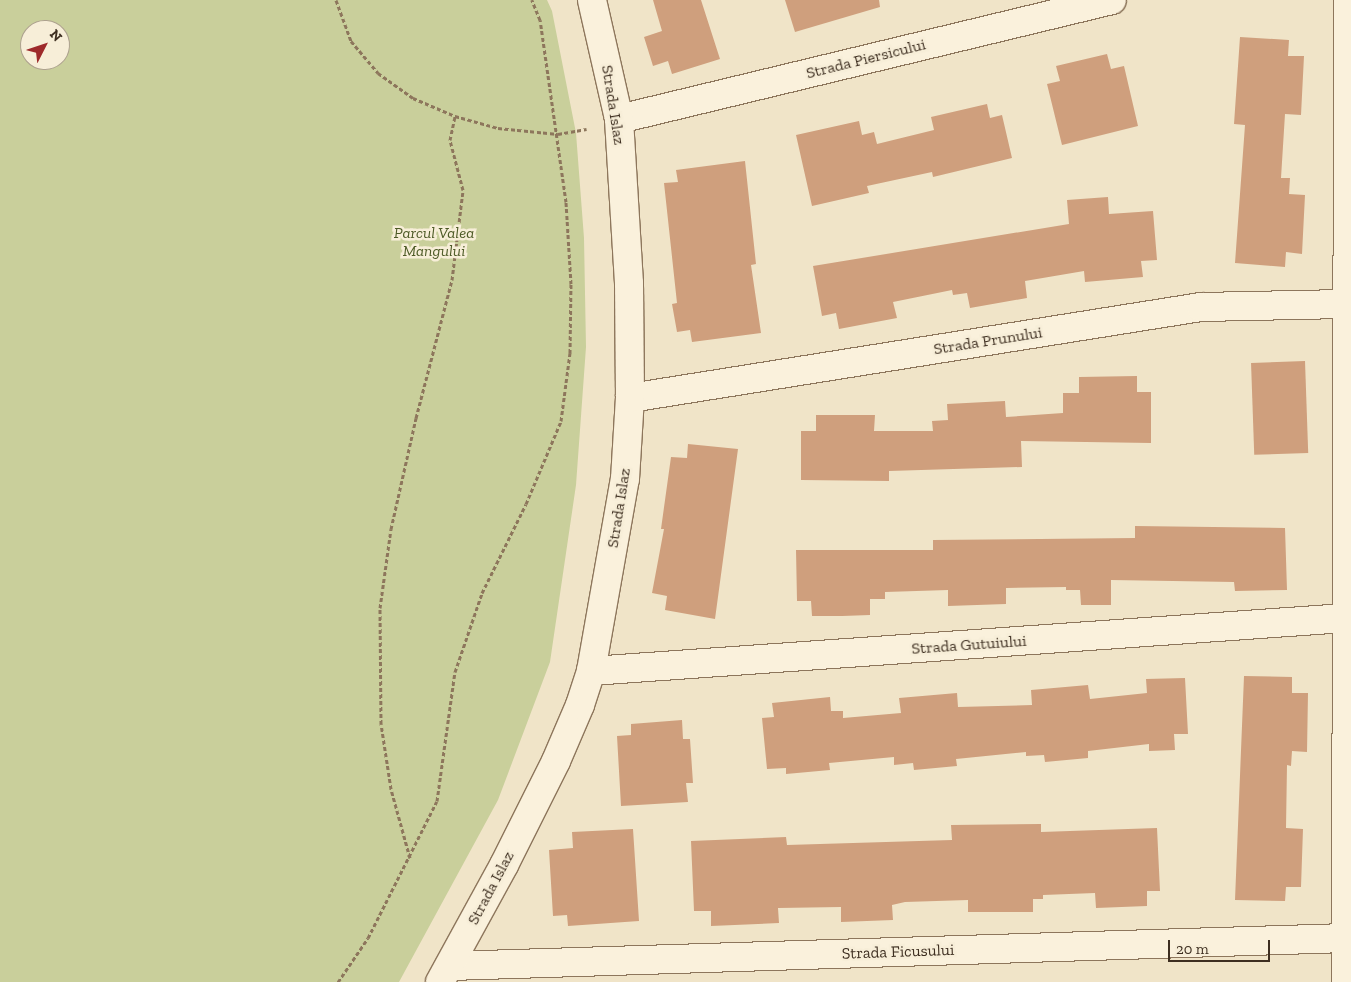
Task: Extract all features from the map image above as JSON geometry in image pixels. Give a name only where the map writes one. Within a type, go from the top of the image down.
[{"type":"street","name":"Strada Islaz","points":[[445,974],[556,761],[591,671],[625,479],[630,398],[629,283],[619,119],[592,0]]},
{"type":"street","name":"Strada Piersicului","points":[[619,119],[1112,0]]},
{"type":"street","points":[[1346,982],[1348,893],[1346,618],[1348,0]]},
{"type":"street","name":"Strada Prunului","points":[[630,398],[1201,307],[1348,304]]},
{"type":"street","name":"Strada Gutuiului","points":[[591,671],[1346,618]]},
{"type":"street","name":"Strada Ficusului","points":[[445,974],[1346,938]]},
{"type":"path","points":[[336,0],[351,41],[378,73],[413,98],[455,116],[498,128],[558,134],[576,133],[619,119]]},
{"type":"path","points":[[338,982],[368,938],[410,858],[437,801],[455,672],[476,610],[561,421],[570,353],[571,284],[566,202],[558,134],[540,20],[532,0]]},
{"type":"path","points":[[410,858],[391,789],[381,724],[380,608],[391,529],[416,418],[452,280],[463,190],[450,140],[455,116]]},
{"type":"green space","name":"Parcul Valea Mangului","points":[[0,0],[547,0],[552,11],[576,133],[584,238],[586,347],[576,485],[550,662],[498,800],[399,982],[0,982]]},
{"type":"building","points":[[653,0],[701,0],[720,59],[672,74],[668,61],[653,66],[644,37],[662,31]]},
{"type":"building","points":[[785,0],[879,0],[880,7],[795,32]]},
{"type":"building","points":[[1240,37],[1289,40],[1288,56],[1304,56],[1301,115],[1285,114],[1281,178],[1290,178],[1289,194],[1305,195],[1302,254],[1286,252],[1285,267],[1235,263],[1245,125],[1234,124]]},
{"type":"building","points":[[1107,54],[1111,69],[1124,66],[1138,126],[1062,145],[1047,84],[1060,81],[1056,66]]},
{"type":"building","points":[[987,104],[990,118],[1002,115],[1012,158],[933,177],[932,172],[867,186],[869,193],[812,206],[796,135],[859,121],[862,135],[874,132],[877,144],[934,130],[931,117]]},
{"type":"building","points":[[745,161],[756,264],[751,265],[761,333],[692,342],[690,330],[677,332],[672,304],[677,303],[664,183],[678,182],[676,170]]},
{"type":"building","points":[[1108,197],[1109,214],[1153,211],[1157,260],[1141,261],[1143,277],[1085,282],[1084,271],[1025,281],[1027,298],[970,308],[967,293],[953,295],[952,290],[893,302],[897,318],[839,329],[836,313],[822,316],[813,266],[1069,224],[1067,200]]},
{"type":"building","points":[[1305,361],[1308,453],[1254,455],[1251,363]]},
{"type":"building","points":[[1137,376],[1137,392],[1151,392],[1151,443],[1021,441],[1022,467],[889,471],[889,481],[801,480],[801,431],[816,431],[816,415],[875,415],[874,431],[933,431],[932,421],[948,420],[947,404],[1005,401],[1006,417],[1063,413],[1063,393],[1079,393],[1079,377]]},
{"type":"building","points":[[688,444],[738,449],[715,619],[665,610],[667,596],[652,593],[664,529],[661,529],[671,457],[687,458]]},
{"type":"building","points":[[1135,526],[1285,528],[1287,590],[1235,591],[1234,582],[1111,580],[1111,605],[1081,605],[1080,590],[1066,590],[1066,587],[1006,588],[1006,604],[948,606],[948,590],[885,592],[885,599],[870,599],[870,615],[842,616],[812,616],[811,601],[797,601],[796,550],[933,550],[933,540],[1135,538]]},
{"type":"building","points":[[1244,676],[1292,677],[1292,693],[1308,693],[1307,752],[1292,751],[1291,766],[1287,765],[1286,828],[1303,829],[1301,887],[1286,887],[1285,901],[1235,900]]},
{"type":"building","points":[[1185,678],[1188,734],[1174,734],[1175,750],[1149,751],[1149,744],[1088,751],[1088,758],[1045,762],[1044,755],[1026,756],[1026,752],[956,759],[957,766],[914,770],[913,763],[894,765],[894,757],[829,763],[830,770],[786,774],[786,768],[767,769],[762,718],[774,717],[772,703],[830,697],[831,711],[843,711],[843,718],[901,713],[899,698],[957,693],[958,707],[1032,705],[1031,690],[1088,685],[1090,699],[1147,693],[1146,679]]},
{"type":"building","points":[[682,720],[683,739],[690,739],[693,783],[686,783],[688,802],[621,806],[617,736],[631,735],[631,724]]},
{"type":"building","points":[[1041,824],[1041,832],[1157,828],[1160,891],[1147,891],[1147,906],[1096,908],[1095,893],[1043,895],[1043,899],[1033,899],[1033,912],[968,912],[968,900],[905,902],[892,905],[893,920],[841,922],[841,907],[778,908],[779,923],[711,926],[711,911],[694,911],[691,841],[786,837],[787,845],[952,840],[951,825]]},
{"type":"building","points":[[633,829],[639,921],[568,926],[567,915],[553,916],[549,850],[573,848],[572,832]]}]
